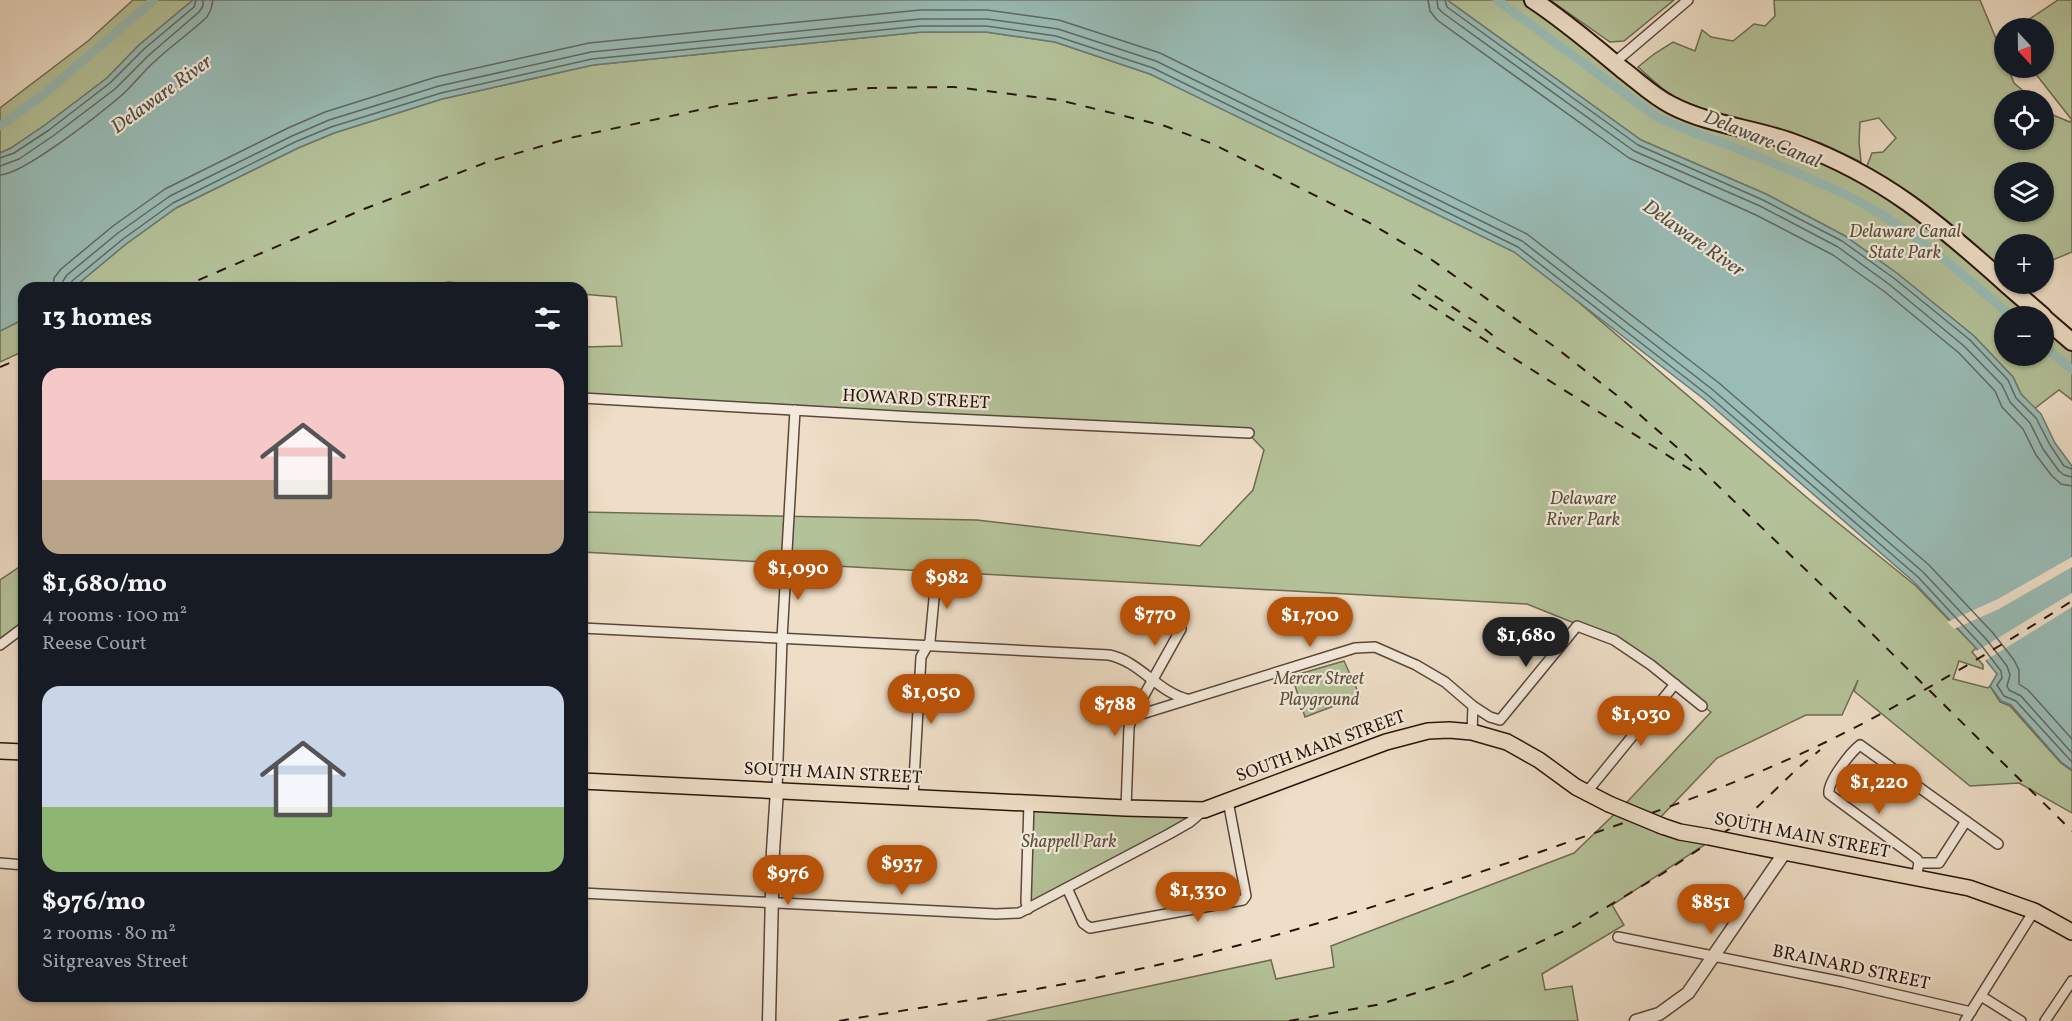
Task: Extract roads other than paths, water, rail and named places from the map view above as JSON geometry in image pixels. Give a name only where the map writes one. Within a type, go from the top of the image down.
[{"type":"highway","points":[[1533,0],[1573,28],[1658,98],[1689,114],[1790,141],[1829,156],[1868,176],[1893,190],[1994,274]]},
{"type":"highway","points":[[2017,294],[2031,306]]},
{"type":"highway","points":[[2054,326],[2072,342]]},
{"type":"main road","name":"SOUTH MAIN STREET","points":[[588,781],[1204,810],[1386,742],[1428,730],[1472,732],[1520,748],[1586,793],[1662,826],[1785,852],[1917,871],[2034,911],[2072,932]]},
{"type":"main road","points":[[0,751],[18,752]]},
{"type":"street","points":[[1614,63],[1688,0]]},
{"type":"street","name":"HOWARD STREET","points":[[588,398],[1249,433]]},
{"type":"street","points":[[769,1021],[782,639],[795,410]]},
{"type":"street","points":[[913,798],[921,657],[930,641],[937,567]]},
{"type":"street","points":[[1132,717],[1355,648],[1371,646],[1430,671],[1473,706],[1497,720],[1502,718],[1577,626],[1614,640],[1651,665],[1702,706]]},
{"type":"street","points":[[588,628],[1109,655],[1123,659],[1172,693],[1187,699]]},
{"type":"street","points":[[1126,808],[1129,727],[1132,717],[1181,629]]},
{"type":"street","points":[[0,645],[18,632]]},
{"type":"street","points":[[1586,793],[1675,684]]},
{"type":"street","points":[[1472,732],[1473,706]]},
{"type":"street","points":[[1966,821],[1939,863],[1917,871],[1911,854],[1832,797],[1829,794],[1829,786],[1860,744],[1998,844]]},
{"type":"street","points":[[1067,888],[1083,923],[1090,928],[1244,900],[1246,896],[1228,801]]},
{"type":"street","points":[[1028,909],[1026,902],[1029,803]]},
{"type":"street","points":[[588,893],[996,914],[1019,913],[1169,834],[1190,822],[1204,810]]},
{"type":"street","points":[[1636,1021],[1659,1014],[1681,1000],[1696,984],[1785,852]]},
{"type":"street","points":[[0,863],[18,864]]},
{"type":"street","points":[[1965,1021],[2034,911]]},
{"type":"street","name":"BRAINARD STREET","points":[[1618,936],[1896,993],[1971,1012]]},
{"type":"street","points":[[2045,1021],[2072,981]]},
{"type":"street","points":[[1981,996],[2020,1021]]},
{"type":"water","name":"Delaware River","points":[[193,0],[1447,0],[1641,140],[1766,194],[1845,236],[1898,274],[1974,336],[1994,357],[1994,366],[2003,366],[2013,377],[2021,394],[2041,414],[2055,443],[2072,466],[2072,770],[2061,762],[2011,705],[2001,701],[1990,686],[1997,674],[1976,648],[1914,582],[1705,400],[1514,252],[1150,74],[1055,42],[986,32],[922,32],[593,65],[442,99],[334,133],[298,148],[176,208],[126,244],[80,282],[18,282],[18,322],[0,331],[0,153],[45,125],[107,78],[139,45]]},
{"type":"waterway","name":"Delaware Canal","points":[[0,126],[44,94],[154,0]]},
{"type":"waterway","name":"Delaware Canal","points":[[1497,0],[1657,117],[1814,180],[1862,203],[1929,248],[2000,306]]},
{"type":"waterway","name":"Delaware Canal","points":[[2054,354],[2072,370]]},
{"type":"railway","points":[[194,282],[364,209],[490,161],[570,138],[717,106],[806,93],[871,88],[954,87],[1059,100],[1165,126],[1213,144],[1368,222],[1432,260],[1555,347],[1624,401],[1688,457],[1853,615],[2072,831]]},
{"type":"railway","points":[[1418,285],[1480,325],[1497,339]]},
{"type":"railway","points":[[1412,294],[1697,474]]},
{"type":"railway","points":[[0,367],[18,360]]},
{"type":"railway","points":[[839,1021],[1054,986],[1229,948],[1332,919],[1537,853],[1719,788],[1826,742],[1921,692],[2072,601]]},
{"type":"railway","points":[[1289,1021],[1381,1004],[1454,981],[1575,926],[1662,874],[1747,817],[1820,750]]},
{"type":"park label","name":"Delaware Canal State Park","points":[[1905,242]]},
{"type":"park label","name":"Delaware River Park","points":[[1583,509]]},
{"type":"park label","name":"Mercer Street Playground","points":[[1319,689]]},
{"type":"park label","name":"Shappell Park","points":[[1069,842]]}]
